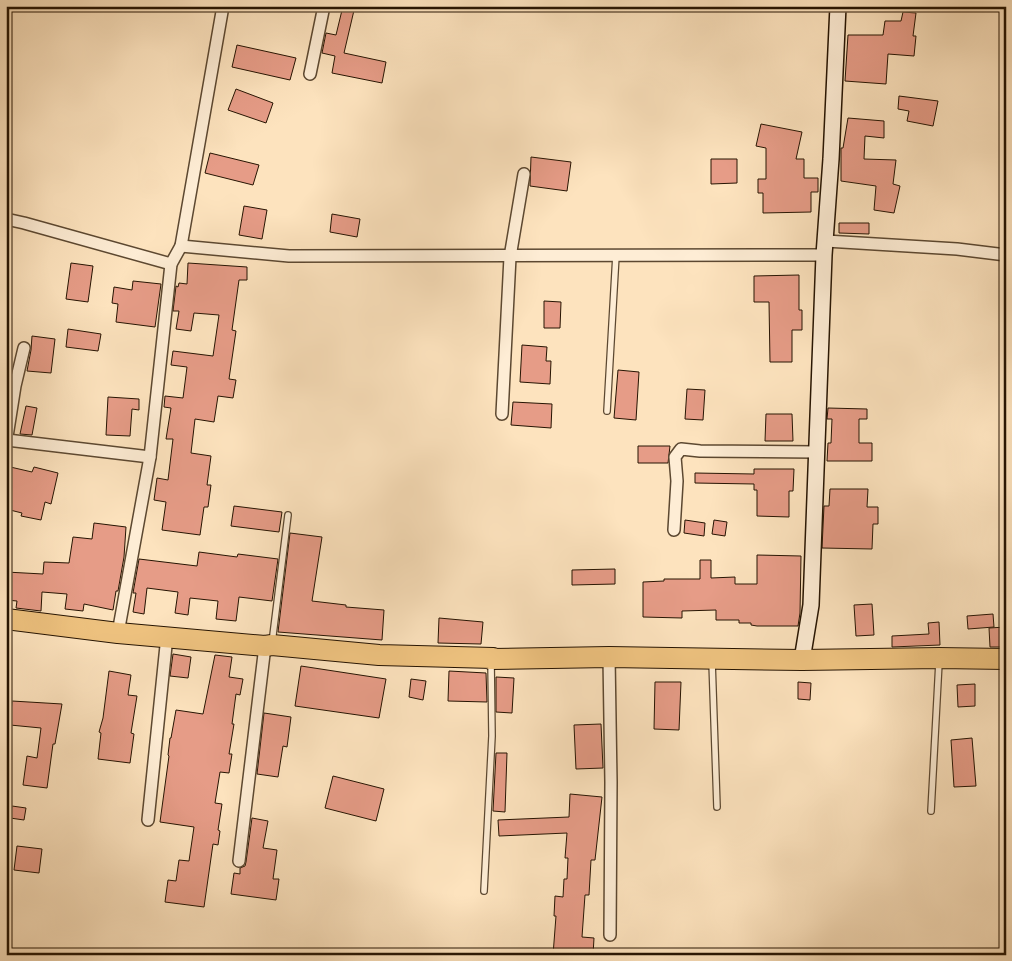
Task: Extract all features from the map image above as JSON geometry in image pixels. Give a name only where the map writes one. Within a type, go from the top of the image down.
[{"type":"highway","points":[[6,619],[118,633],[379,655],[493,658],[491,659],[609,657],[802,660],[1006,659]]},
{"type":"street","points":[[118,633],[150,457],[171,264],[181,246],[223,6]]},
{"type":"street","points":[[310,74],[324,6]]},
{"type":"street","points":[[802,660],[811,605],[825,248],[838,6]]},
{"type":"street","points":[[502,414],[510,256],[524,174]]},
{"type":"street","points":[[6,219],[24,222],[171,264]]},
{"type":"street","points":[[181,246],[289,256],[616,255],[825,248],[957,249],[1006,256]]},
{"type":"street","points":[[24,348],[15,386],[6,441],[150,457]]},
{"type":"street","points":[[674,530],[677,481],[675,456],[681,448],[700,451],[816,452]]},
{"type":"street","points":[[148,820],[167,636]]},
{"type":"street","points":[[239,860],[268,646]]},
{"type":"street","points":[[609,657],[611,782],[610,935]]},
{"type":"lane","points":[[607,411],[616,255]]},
{"type":"lane","points":[[268,646],[288,515]]},
{"type":"lane","points":[[931,811],[939,658]]},
{"type":"lane","points":[[484,891],[492,736],[491,659]]},
{"type":"lane","points":[[712,659],[717,807]]},
{"type":"building","points":[[343,6],[355,6],[344,53],[386,62],[382,83],[332,73],[335,56],[322,53],[326,33],[336,35]]},
{"type":"building","points":[[903,12],[916,13],[913,36],[916,36],[914,56],[888,54],[886,84],[845,81],[848,35],[883,35],[885,21],[901,21]]},
{"type":"building","points":[[237,45],[296,58],[290,80],[232,67]]},
{"type":"building","points":[[236,89],[273,103],[266,123],[228,110]]},
{"type":"building","points":[[899,96],[938,101],[933,126],[907,121],[909,111],[898,109]]},
{"type":"building","points":[[848,118],[884,121],[884,138],[865,136],[864,159],[896,160],[893,184],[900,186],[894,213],[874,210],[876,186],[841,181],[841,148],[843,148]]},
{"type":"building","points":[[761,124],[802,132],[796,159],[804,159],[804,178],[818,178],[818,192],[811,192],[811,212],[763,213],[763,193],[758,193],[758,179],[766,179],[766,148],[756,146]]},
{"type":"building","points":[[210,153],[259,165],[253,185],[205,173]]},
{"type":"building","points":[[531,157],[571,162],[567,191],[530,186]]},
{"type":"building","points":[[711,159],[737,159],[737,183],[711,184]]},
{"type":"building","points":[[244,206],[267,210],[262,239],[239,235]]},
{"type":"building","points":[[332,214],[360,219],[357,237],[330,232]]},
{"type":"building","points":[[839,223],[869,223],[869,234],[839,233]]},
{"type":"building","points":[[71,263],[93,266],[88,302],[66,299]]},
{"type":"building","points":[[188,263],[247,267],[247,280],[239,280],[232,330],[236,331],[229,379],[236,380],[233,398],[218,396],[214,422],[195,419],[191,453],[211,456],[207,485],[211,485],[208,507],[204,507],[200,535],[162,530],[166,502],[154,500],[157,478],[168,480],[173,439],[166,439],[171,408],[164,407],[165,396],[183,398],[187,367],[171,365],[173,351],[213,356],[219,315],[194,313],[191,331],[176,329],[179,311],[173,311],[176,286],[178,287],[179,283],[187,284]]},
{"type":"building","points":[[799,275],[799,310],[802,310],[802,330],[792,330],[792,362],[770,362],[769,302],[754,302],[754,276]]},
{"type":"building","points":[[133,281],[161,284],[155,327],[116,322],[118,304],[112,303],[114,287],[132,290]]},
{"type":"building","points":[[544,301],[561,302],[560,328],[544,328]]},
{"type":"building","points":[[68,329],[101,334],[98,351],[66,347]]},
{"type":"building","points":[[32,336],[55,339],[51,373],[27,371]]},
{"type":"building","points":[[522,345],[547,347],[546,361],[551,361],[550,384],[520,382]]},
{"type":"building","points":[[618,370],[639,372],[636,420],[614,418]]},
{"type":"building","points":[[687,389],[705,390],[703,420],[685,419]]},
{"type":"building","points":[[108,397],[139,399],[139,410],[132,409],[130,436],[106,435]]},
{"type":"building","points":[[513,402],[552,404],[551,428],[511,425]]},
{"type":"building","points":[[26,406],[37,408],[32,435],[20,434]]},
{"type":"building","points":[[828,408],[867,409],[867,419],[859,419],[859,443],[872,443],[872,461],[827,461],[828,443],[831,443],[832,419],[827,419]]},
{"type":"building","points":[[766,414],[792,414],[793,441],[765,441]]},
{"type":"building","points":[[638,446],[670,446],[668,463],[638,463]]},
{"type":"building","points":[[6,466],[32,472],[34,467],[58,473],[51,504],[45,502],[41,520],[21,516],[22,513],[6,509]]},
{"type":"building","points":[[754,469],[794,469],[793,491],[789,491],[789,517],[757,516],[757,490],[754,490],[754,484],[695,483],[695,473],[754,474]]},
{"type":"building","points":[[830,489],[868,489],[867,507],[878,507],[878,524],[873,524],[872,549],[822,548],[824,506],[829,506]]},
{"type":"building","points":[[234,506],[282,512],[279,532],[231,526]]},
{"type":"building","points":[[685,520],[705,523],[704,536],[684,533]]},
{"type":"building","points":[[714,520],[727,522],[725,536],[712,534]]},
{"type":"building","points":[[94,523],[126,527],[124,557],[113,610],[84,604],[83,611],[65,609],[67,594],[42,592],[41,611],[16,608],[17,601],[6,600],[6,572],[43,574],[44,562],[69,563],[73,537],[92,539]]},
{"type":"building","points":[[290,533],[322,537],[312,601],[346,605],[346,607],[384,610],[382,640],[278,632]]},
{"type":"building","points":[[199,552],[237,557],[238,554],[278,559],[272,601],[239,597],[236,621],[216,619],[218,601],[190,598],[188,615],[175,613],[178,592],[147,588],[144,614],[133,612],[136,593],[133,593],[139,559],[197,566]]},
{"type":"building","points":[[757,555],[801,556],[798,626],[757,626],[751,625],[751,623],[739,623],[739,620],[716,620],[716,610],[682,611],[682,618],[643,617],[643,582],[664,581],[664,579],[700,579],[700,560],[711,560],[711,578],[735,577],[735,584],[757,584]]},
{"type":"building","points":[[615,569],[615,584],[572,585],[572,570]]},
{"type":"building","points":[[872,604],[874,635],[856,636],[854,605]]},
{"type":"building","points":[[993,614],[994,627],[968,629],[967,616]]},
{"type":"building","points":[[439,618],[483,622],[481,644],[438,643]]},
{"type":"building","points":[[939,622],[940,645],[892,647],[892,636],[929,634],[928,623]]},
{"type":"building","points":[[1006,627],[1006,647],[990,647],[989,628]]},
{"type":"building","points":[[173,654],[191,657],[188,678],[170,676]]},
{"type":"building","points":[[215,655],[232,657],[229,677],[243,679],[240,695],[236,694],[229,754],[232,754],[229,773],[220,772],[215,803],[222,804],[218,830],[220,831],[218,845],[213,844],[204,907],[165,902],[168,880],[176,881],[179,860],[189,861],[194,827],[160,822],[170,738],[176,710],[203,714]]},
{"type":"building","points":[[301,666],[386,679],[379,718],[295,706]]},
{"type":"building","points":[[109,671],[131,675],[128,695],[137,696],[131,733],[134,734],[130,763],[98,759],[101,733],[99,732],[103,718]]},
{"type":"building","points":[[449,671],[486,673],[487,702],[448,701]]},
{"type":"building","points":[[496,677],[514,678],[512,713],[496,712]]},
{"type":"building","points":[[411,679],[426,681],[423,700],[409,697]]},
{"type":"building","points":[[655,682],[681,682],[679,730],[654,729]]},
{"type":"building","points":[[798,682],[811,683],[810,700],[798,699]]},
{"type":"building","points":[[975,684],[975,706],[958,707],[957,685]]},
{"type":"building","points":[[12,701],[62,704],[55,744],[53,744],[47,788],[23,785],[27,756],[37,758],[41,728],[10,725]]},
{"type":"building","points":[[264,713],[291,717],[287,747],[283,746],[278,777],[257,774]]},
{"type":"building","points":[[601,724],[603,768],[576,769],[574,725]]},
{"type":"building","points":[[972,738],[976,786],[954,787],[951,740]]},
{"type":"building","points":[[496,753],[507,753],[505,812],[493,811]]},
{"type":"building","points":[[333,776],[384,789],[376,821],[325,808]]},
{"type":"building","points":[[570,794],[602,797],[595,860],[591,860],[589,895],[585,895],[582,937],[594,938],[593,955],[553,955],[556,916],[554,916],[555,896],[563,897],[564,879],[567,879],[568,858],[565,858],[567,833],[499,836],[498,820],[569,817]]},
{"type":"building","points":[[12,806],[26,808],[24,820],[10,818]]},
{"type":"building","points":[[252,818],[268,821],[263,848],[277,850],[273,879],[279,879],[276,900],[231,894],[234,873],[240,874],[240,868],[245,866]]},
{"type":"building","points":[[17,846],[42,849],[39,873],[14,870]]}]
